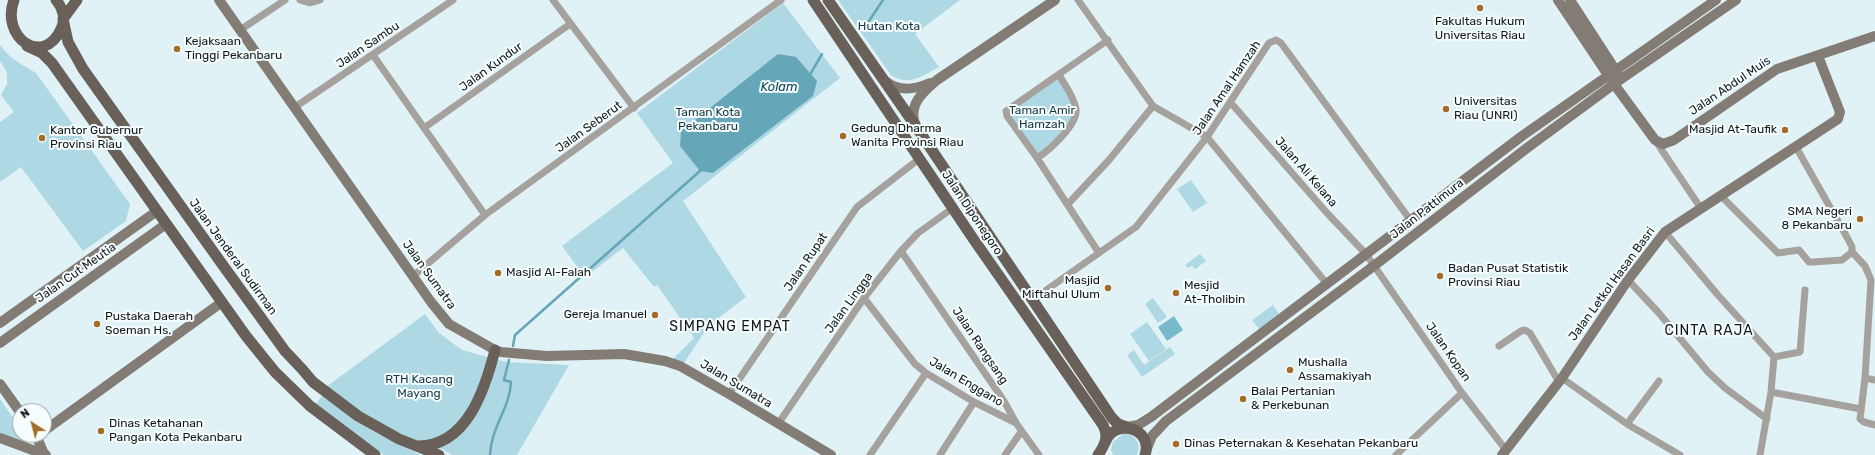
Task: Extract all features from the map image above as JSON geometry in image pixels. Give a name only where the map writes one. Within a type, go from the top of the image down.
[{"type":"main road","points":[[3,0],[6,21],[11,34],[21,44],[42,53],[52,64],[270,367],[293,391],[327,420],[375,455]]},
{"type":"main road","points":[[6,21],[9,6],[14,0]]},
{"type":"main road","name":"Jalan Jenderal Sudirman","points":[[56,0],[60,6],[68,42],[83,69],[285,350],[313,382],[358,416],[379,429],[415,446],[439,455]]},
{"type":"main road","points":[[27,46],[44,46],[52,42],[58,35],[63,19],[77,0]]},
{"type":"main road","name":"Jalan Diponegoro","points":[[813,0],[972,237],[1103,425],[1106,430],[1106,455]]},
{"type":"main road","name":"Jalan Diponegoro","points":[[828,0],[915,124],[1112,418],[1121,426],[1137,431],[1142,435],[1145,440],[1146,453]]},
{"type":"main road","points":[[972,237],[984,229]]},
{"type":"main road","points":[[415,446],[431,445],[444,440],[457,432],[463,425],[486,381],[495,350]]},
{"type":"main road","points":[[1098,455],[1114,430],[1127,427]]},
{"type":"street","name":"Jalan Sumatra","points":[[219,0],[413,276],[449,324],[495,350],[547,356],[624,354],[665,360],[680,366],[729,394],[831,455]]},
{"type":"street","points":[[240,30],[285,0]]},
{"type":"street","points":[[300,0],[310,3],[320,0]]},
{"type":"street","name":"Jalan Sambu","points":[[295,107],[453,0]]},
{"type":"street","points":[[553,0],[634,108]]},
{"type":"street","name":"Jalan Seberut","points":[[413,276],[485,215],[781,0]]},
{"type":"street","points":[[915,124],[912,112],[916,101],[925,90],[937,80],[1055,0]]},
{"type":"street","points":[[1078,0],[1108,40],[1153,106],[1207,137],[1327,284]]},
{"type":"street","points":[[1558,0],[1618,82],[1623,97],[1655,140],[1700,207]]},
{"type":"street","points":[[1570,0],[1611,72]]},
{"type":"street","name":"Jalan Pattimura","points":[[1127,427],[1138,425],[1151,417],[1522,136],[1611,72],[1716,0]]},
{"type":"street","name":"Jalan Pattimura","points":[[1146,453],[1152,436],[1166,421],[1375,266],[1527,148],[1618,82],[1736,0]]},
{"type":"street","points":[[1685,21],[1692,30]]},
{"type":"street","name":"Jalan Kundur","points":[[424,128],[570,24]]},
{"type":"street","name":"Jalan Abdul Muis","points":[[1655,140],[1663,144],[1668,143],[1778,69],[1875,36]]},
{"type":"street","points":[[1099,253],[1068,204],[1007,116],[1006,111],[1108,40]]},
{"type":"street","name":"Jalan Amal Hamzah","points":[[1032,300],[1136,227],[1207,137],[1231,103],[1269,43],[1276,40],[1280,43],[1411,221]]},
{"type":"street","points":[[373,55],[485,215]]},
{"type":"street","name":"Jalan Letkol Hasan Basri","points":[[1504,452],[1561,380],[1628,280],[1665,232],[1700,207],[1838,119],[1840,112],[1818,56]]},
{"type":"street","points":[[1037,158],[1050,150],[1076,118],[1076,108],[1059,75]]},
{"type":"street","points":[[884,81],[895,88],[903,89],[923,86],[937,80]]},
{"type":"street","name":"Jalan Ali Kelana","points":[[1231,103],[1327,213],[1366,254],[1375,266]]},
{"type":"street","points":[[1068,204],[1109,160],[1153,106]]},
{"type":"street","points":[[1796,147],[1848,239],[1852,247],[1852,252],[1865,266],[1871,280],[1865,378],[1860,419],[1864,422],[1875,425]]},
{"type":"street","name":"Jalan Rupat","points":[[729,394],[857,207],[919,159]]},
{"type":"street","points":[[1720,194],[1778,253],[1799,250],[1809,262],[1813,262],[1842,260],[1852,252]]},
{"type":"street","name":"Jalan Lingga","points":[[778,424],[864,298],[901,251],[918,233],[953,208]]},
{"type":"street","name":"Jalan Cut Meutia","points":[[0,323],[157,211]]},
{"type":"street","name":"Jalan Cut Meutia","points":[[0,343],[166,224]]},
{"type":"street","points":[[1665,232],[1717,294],[1774,357],[1771,392],[1760,455]]},
{"type":"street","name":"Jalan Rangsang","points":[[901,251],[1004,401],[1021,432],[1039,455]]},
{"type":"street","name":"Jalan Kopan","points":[[1375,266],[1504,452]]},
{"type":"street","points":[[1628,280],[1658,312],[1708,372],[1725,388],[1767,419]]},
{"type":"street","points":[[1774,357],[1800,352],[1805,290]]},
{"type":"street","name":"Jalan Enggano","points":[[864,298],[915,364],[926,373],[974,402],[1016,423]]},
{"type":"street","points":[[52,425],[222,302]]},
{"type":"street","points":[[1499,346],[1521,331],[1525,330],[1530,332],[1561,380],[1627,424],[1680,455]]},
{"type":"street","points":[[870,455],[926,373]]},
{"type":"street","points":[[1865,378],[1875,380]]},
{"type":"street","points":[[1627,424],[1659,381]]},
{"type":"street","points":[[0,384],[14,403]]},
{"type":"street","points":[[1396,455],[1462,392]]},
{"type":"street","points":[[1771,392],[1861,409]]},
{"type":"street","points":[[940,455],[974,402]]},
{"type":"street","points":[[1005,455],[1021,432]]},
{"type":"street","points":[[0,438],[45,454]]},
{"type":"street","points":[[42,443],[45,454]]},
{"type":"green space","name":"Hutan Kota","points":[[838,0],[960,0],[915,34],[939,67],[921,77],[903,80],[891,75]]},
{"type":"green space","name":"Taman Kota Pekanbaru","points":[[783,3],[840,78],[683,201],[746,297],[709,325],[682,366],[670,362],[694,338],[657,285],[654,287],[623,248],[585,277],[562,246],[673,163],[637,113]]},
{"type":"green space","name":"Kantor Gubernur Provinsi Riau","points":[[0,45],[21,64],[36,73],[130,204],[126,221],[83,251],[21,167],[0,182],[0,122],[14,112],[1,95],[7,84],[7,72],[0,61]]},
{"type":"green space","name":"Taman Amir Hamzah","points":[[1059,75],[1071,96],[1076,118],[1037,158],[1007,116],[1009,108]]},
{"type":"green space","points":[[1191,180],[1207,203],[1193,212],[1177,189]]},
{"type":"green space","points":[[1200,254],[1206,261],[1195,269],[1192,266],[1188,268],[1185,265]]},
{"type":"green space","points":[[1153,298],[1167,317],[1158,323],[1145,304]]},
{"type":"green space","points":[[1273,305],[1279,314],[1259,329],[1252,320]]},
{"type":"green space","name":"RTH Kacang Mayang","points":[[425,314],[439,333],[462,350],[506,362],[569,365],[517,455],[452,455],[442,449],[395,438],[322,390]]},
{"type":"green space","points":[[1147,322],[1166,349],[1149,361],[1130,334]]},
{"type":"green space","points":[[1170,347],[1175,354],[1142,377],[1127,355],[1134,350],[1144,365]]},
{"type":"green space","points":[[322,396],[374,432],[421,455],[384,455],[315,405]]},
{"type":"green space","points":[[0,399],[12,416],[12,441],[0,436]]},
{"type":"green space","points":[[1123,434],[1134,437],[1138,443],[1139,447],[1137,455],[1113,455],[1111,450],[1113,442]]},
{"type":"green space","points":[[17,443],[27,443],[29,448]]},
{"type":"shaded area","points":[[1174,316],[1183,330],[1167,341],[1158,327]]},
{"type":"water","name":"Kolam","points":[[778,54],[796,57],[817,81],[813,96],[713,173],[700,171],[680,146],[681,131]]},
{"type":"waterway","points":[[867,24],[883,0]]},
{"type":"waterway","points":[[811,73],[822,54]]},
{"type":"waterway","points":[[513,346],[515,335],[700,171]]},
{"type":"waterway","points":[[490,455],[494,435],[510,391],[511,382],[504,380],[509,360]]},
{"type":"place","name":"Fakultas Hukum Universitas Riau","points":[[1480,8]]},
{"type":"place","name":"Kejaksaan Tinggi Pekanbaru","points":[[177,49]]},
{"type":"place","name":"Universitas Riau (UNRI)","points":[[1446,109]]},
{"type":"place","name":"Masjid At-Taufik","points":[[1785,130]]},
{"type":"place","name":"Gedung Dharma Wanita Provinsi Riau","points":[[843,136]]},
{"type":"place","name":"Kantor Gubernur Provinsi Riau","points":[[42,138]]},
{"type":"place","name":"SMA Negeri 8 Pekanbaru","points":[[1860,219]]},
{"type":"place","name":"Masjid Al-Falah","points":[[498,273]]},
{"type":"place","name":"Badan Pusat Statistik Provinsi Riau","points":[[1440,276]]},
{"type":"place","name":"Masjid Miftahul Ulum","points":[[1108,288]]},
{"type":"place","name":"Mesjid At-Tholibin","points":[[1176,293]]},
{"type":"place","name":"Gereja Imanuel","points":[[655,315]]},
{"type":"place","name":"Pustaka Daerah Soeman Hs.","points":[[97,324]]},
{"type":"place","name":"Mushalla Assamakiyah","points":[[1290,370]]},
{"type":"place","name":"Balai Pertanian & Perkebunan","points":[[1243,399]]},
{"type":"place","name":"Dinas Ketahanan Pangan Kota Pekanbaru","points":[[101,431]]},
{"type":"place","name":"Dinas Peternakan & Kesehatan Pekanbaru","points":[[1176,444]]},
{"type":"district","name":"SIMPANG EMPAT","points":[[730,327]]},
{"type":"district","name":"CINTA RAJA","points":[[1709,331]]}]
